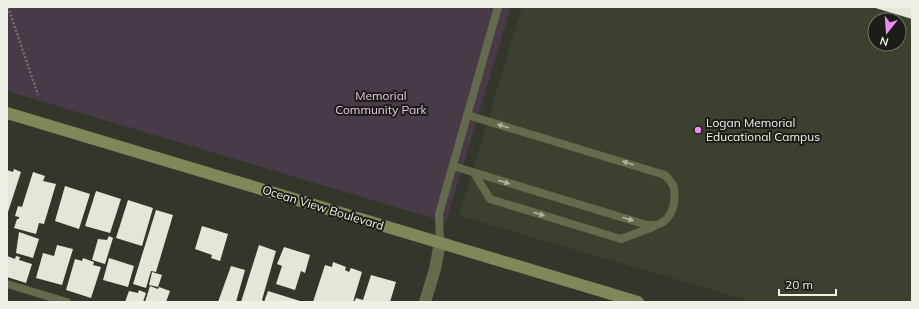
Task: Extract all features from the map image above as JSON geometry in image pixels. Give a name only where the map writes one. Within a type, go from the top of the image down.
[{"type":"main road","name":"Ocean View Boulevard","points":[[7,113],[638,302]]},
{"type":"street","points":[[425,302],[435,269],[440,243]]},
{"type":"lane","points":[[440,243],[439,214],[498,7]]},
{"type":"lane","points":[[467,115],[665,175],[674,187],[675,198],[672,211],[666,220],[659,225],[621,239],[490,198],[474,173]]},
{"type":"lane","points":[[453,166],[647,225],[659,225]]},
{"type":"lane","points":[[7,284],[68,302]]},
{"type":"path","points":[[8,7],[38,94]]},
{"type":"shaded area","name":"Logan Memorial Educational Campus","points":[[522,7],[912,7],[912,302],[754,302],[459,216]]},
{"type":"green space","name":"Memorial Community Park","points":[[7,7],[511,7],[446,222],[7,91]]},
{"type":"building","points":[[872,7],[912,7],[912,19],[907,18],[907,12],[889,12]]},
{"type":"building","points":[[14,169],[21,172],[7,215],[7,170],[13,172]]},
{"type":"building","points":[[33,172],[45,176],[43,181],[56,184],[44,224],[39,223],[36,234],[14,228],[17,219],[19,219],[19,217],[15,216],[18,206],[22,207]]},
{"type":"building","points":[[65,186],[90,194],[79,229],[55,221]]},
{"type":"building","points":[[96,191],[121,199],[110,233],[85,226]]},
{"type":"building","points":[[128,200],[153,208],[142,246],[116,238]]},
{"type":"building","points":[[156,210],[173,215],[156,272],[151,271],[146,288],[133,284]]},
{"type":"building","points":[[202,226],[228,234],[220,261],[211,258],[212,255],[195,249]]},
{"type":"building","points":[[19,232],[39,239],[33,258],[16,253]]},
{"type":"building","points":[[109,236],[113,238],[105,264],[92,260],[98,239],[107,240]]},
{"type":"building","points":[[57,245],[73,249],[62,285],[36,278],[43,253],[54,256]]},
{"type":"building","points":[[259,245],[276,251],[263,300],[262,302],[241,302]]},
{"type":"building","points":[[284,247],[310,255],[305,273],[301,271],[295,290],[276,284],[282,266],[277,264]]},
{"type":"building","points":[[7,256],[15,259],[16,256],[20,257],[19,260],[32,264],[26,283],[7,277]]},
{"type":"building","points":[[83,258],[94,262],[93,265],[101,267],[91,298],[66,290],[75,259],[82,261]]},
{"type":"building","points":[[109,258],[134,266],[128,287],[103,280]]},
{"type":"building","points":[[333,262],[346,267],[345,270],[349,272],[351,268],[362,272],[353,302],[313,302],[325,265],[332,267]]},
{"type":"building","points":[[231,266],[245,270],[236,302],[218,302]]},
{"type":"building","points":[[152,272],[162,275],[158,287],[149,285]]},
{"type":"building","points":[[371,275],[396,282],[390,302],[354,302],[356,298],[363,300]]},
{"type":"building","points":[[150,286],[158,289],[159,287],[170,291],[166,302],[145,302]]},
{"type":"building","points":[[139,290],[146,293],[143,302],[125,302],[129,291],[138,293]]},
{"type":"building","points":[[268,291],[300,301],[300,302],[264,302]]},
{"type":"place","name":"Logan Memorial Educational Campus","points":[[698,130]]}]
